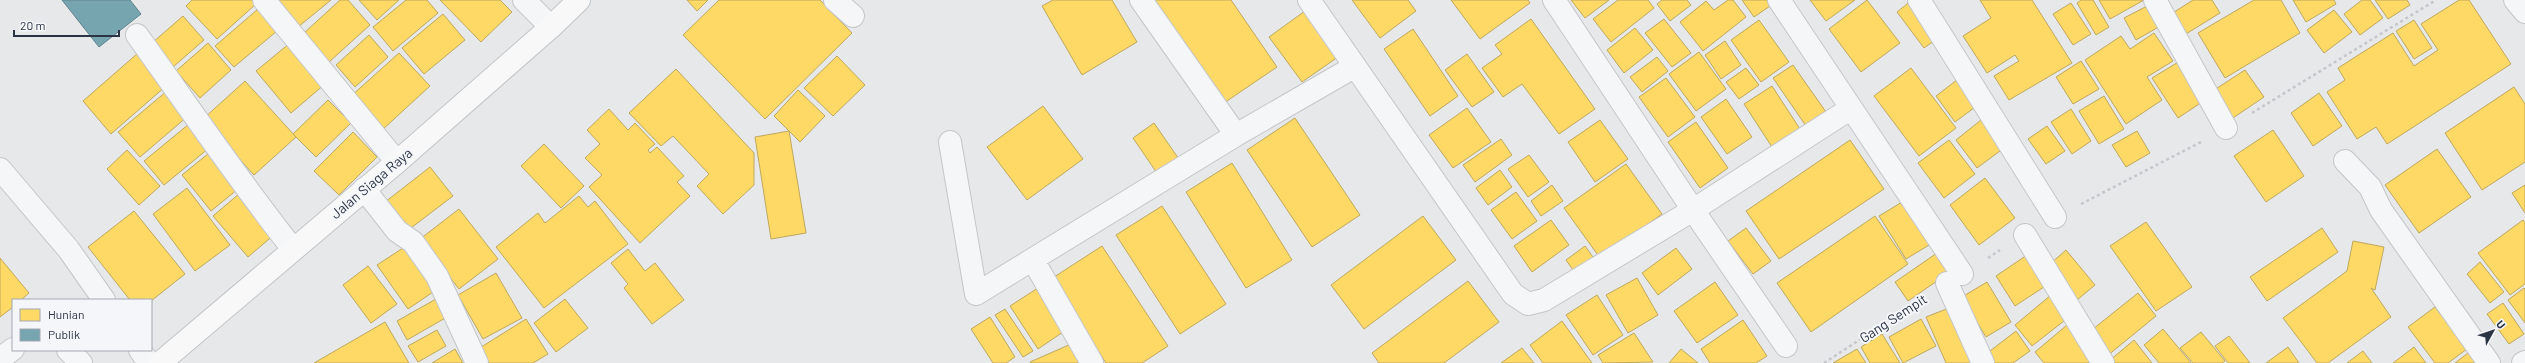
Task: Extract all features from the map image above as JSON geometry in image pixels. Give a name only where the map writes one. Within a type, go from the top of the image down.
[{"type":"main road","name":"Jalan Siaga Raya","points":[[160,363],[397,162],[551,28],[579,0]]},
{"type":"street","points":[[264,0],[397,162]]},
{"type":"street","points":[[524,0],[551,28]]},
{"type":"street","points":[[835,0],[852,16]]},
{"type":"street","points":[[1141,0],[1236,135]]},
{"type":"street","points":[[1309,0],[1512,294],[1528,304],[1544,300],[1693,210],[1850,109]]},
{"type":"street","points":[[1554,0],[1693,210],[1786,346]]},
{"type":"street","points":[[1779,0],[1850,109],[1955,278],[1983,363]]},
{"type":"street","points":[[1919,0],[2055,217]]},
{"type":"street","points":[[2155,0],[2226,128]]},
{"type":"street","points":[[2515,0],[2525,12]]},
{"type":"street","points":[[137,35],[224,155],[250,195],[293,250]]},
{"type":"street","points":[[950,142],[976,294],[1236,135],[1354,67]]},
{"type":"street","points":[[2345,161],[2370,187],[2381,210],[2490,363]]},
{"type":"street","points":[[0,169],[69,250],[103,299]]},
{"type":"street","points":[[364,190],[398,232],[414,242],[437,276],[477,363]]},
{"type":"street","points":[[2025,235],[2103,363]]},
{"type":"street","points":[[1033,260],[1092,363]]},
{"type":"street","points":[[0,359],[12,350]]},
{"type":"street","points":[[69,351],[80,363]]},
{"type":"street","points":[[141,351],[149,363]]},
{"type":"path","name":"Gang Sempit","points":[[1824,363],[1955,278]]},
{"type":"building: Hunian","points":[[192,0],[252,0],[256,4],[217,39],[186,6]]},
{"type":"building: Hunian","points":[[276,0],[331,0],[298,27]]},
{"type":"building: Hunian","points":[[340,0],[348,0],[370,25],[329,62],[304,33]]},
{"type":"building: Hunian","points":[[359,0],[399,0],[377,20]]},
{"type":"building: Hunian","points":[[406,0],[427,0],[438,13],[393,51],[373,27]]},
{"type":"building: Hunian","points":[[440,0],[500,0],[512,12],[481,42]]},
{"type":"building: Hunian","points":[[687,0],[708,0],[697,11]]},
{"type":"building: Hunian","points":[[719,0],[820,0],[852,33],[765,119],[683,35]]},
{"type":"building: Hunian","points":[[1053,0],[1112,0],[1137,42],[1082,75],[1042,6]]},
{"type":"building: Hunian","points":[[1149,0],[1231,0],[1277,67],[1221,105]]},
{"type":"building: Hunian","points":[[1352,0],[1408,0],[1416,11],[1380,38]]},
{"type":"building: Hunian","points":[[1451,0],[1528,0],[1530,3],[1480,39]]},
{"type":"building: Hunian","points":[[1571,0],[1609,0],[1585,18]]},
{"type":"building: Hunian","points":[[1618,0],[1648,0],[1654,8],[1611,42],[1593,19]]},
{"type":"building: Hunian","points":[[1662,0],[1687,0],[1691,5],[1670,21],[1657,4]]},
{"type":"building: Hunian","points":[[1728,0],[1733,0],[1746,17],[1703,51],[1680,22],[1706,1],[1714,10]]},
{"type":"building: Hunian","points":[[1742,0],[1775,0],[1776,2],[1754,17]]},
{"type":"building: Hunian","points":[[1810,0],[1855,0],[1826,21]]},
{"type":"building: Hunian","points":[[1867,0],[1900,43],[1861,72],[1829,29]]},
{"type":"building: Hunian","points":[[1912,0],[1941,36],[1924,48],[1897,12]]},
{"type":"building: Hunian","points":[[1980,0],[2032,0],[2072,63],[2009,100],[1994,76],[2019,61],[2015,55],[1987,73],[1963,36],[1991,18]]},
{"type":"building: Hunian","points":[[2081,0],[2093,0],[2109,27],[2096,35],[2077,3]]},
{"type":"building: Hunian","points":[[2099,0],[2144,0],[2110,19]]},
{"type":"building: Hunian","points":[[2193,0],[2212,0],[2220,13],[2181,37],[2168,16]]},
{"type":"building: Hunian","points":[[2254,0],[2281,0],[2300,33],[2225,78],[2198,33]]},
{"type":"building: Hunian","points":[[2293,0],[2334,0],[2336,4],[2306,22]]},
{"type":"building: Hunian","points":[[2362,0],[2370,0],[2383,18],[2360,35],[2344,14]]},
{"type":"building: Hunian","points":[[2375,0],[2407,0],[2410,5],[2388,19]]},
{"type":"building: Hunian","points":[[2459,0],[2469,0],[2511,64],[2387,144],[2376,127],[2357,139],[2327,92],[2345,80],[2338,68],[2393,33],[2414,66],[2438,50],[2421,24]]},
{"type":"building: Hunian","points":[[2071,3],[2091,34],[2073,45],[2053,14]]},
{"type":"building: Hunian","points":[[2151,4],[2162,25],[2136,40],[2124,18]]},
{"type":"building: Hunian","points":[[258,9],[277,31],[234,67],[215,46]]},
{"type":"building: Hunian","points":[[2334,10],[2352,32],[2324,53],[2307,30]]},
{"type":"building: Hunian","points":[[1305,11],[1338,57],[1302,82],[1269,37]]},
{"type":"building: Hunian","points":[[443,14],[465,40],[424,74],[402,48]]},
{"type":"building: Hunian","points":[[183,16],[204,40],[173,67],[152,43]]},
{"type":"building: Hunian","points":[[1531,19],[1595,109],[1559,134],[1522,84],[1503,97],[1482,68],[1502,54],[1495,45]]},
{"type":"building: Hunian","points":[[1664,19],[1691,53],[1672,67],[1645,33]]},
{"type":"building: Hunian","points":[[1759,20],[1789,62],[1761,82],[1731,40]]},
{"type":"building: Hunian","points":[[2414,20],[2432,48],[2414,59],[2396,31]]},
{"type":"building: Hunian","points":[[1635,28],[1653,50],[1624,73],[1607,50]]},
{"type":"building: Hunian","points":[[1413,29],[1458,96],[1430,116],[1384,49]]},
{"type":"building: Hunian","points":[[2154,33],[2173,61],[2147,77],[2162,100],[2126,124],[2085,60],[2121,36],[2130,49]]},
{"type":"building: Hunian","points":[[369,35],[388,57],[355,87],[336,65]]},
{"type":"building: Hunian","points":[[1725,41],[1741,65],[1721,79],[1705,55]]},
{"type":"building: Hunian","points":[[208,43],[231,70],[200,98],[176,71]]},
{"type":"building: Hunian","points":[[290,43],[325,84],[291,113],[256,71]]},
{"type":"building: Hunian","points":[[1699,52],[1726,89],[1696,111],[1669,74]]},
{"type":"building: Hunian","points":[[138,53],[166,86],[111,134],[83,101]]},
{"type":"building: Hunian","points":[[399,53],[430,86],[381,131],[350,97]]},
{"type":"building: Hunian","points":[[1467,54],[1494,92],[1472,107],[1445,70]]},
{"type":"building: Hunian","points":[[837,56],[865,85],[833,116],[804,88]]},
{"type":"building: Hunian","points":[[1657,57],[1668,71],[1642,92],[1630,77]]},
{"type":"building: Hunian","points":[[2081,61],[2099,89],[2073,104],[2056,77]]},
{"type":"building: Hunian","points":[[2180,61],[2205,100],[2178,118],[2152,78]]},
{"type":"building: Hunian","points":[[1793,65],[1826,112],[1806,126],[1773,78]]},
{"type":"building: Hunian","points":[[1746,68],[1759,85],[1739,99],[1726,82]]},
{"type":"building: Hunian","points":[[1911,68],[1956,128],[1919,156],[1874,96]]},
{"type":"building: Hunian","points":[[676,69],[754,153],[754,185],[723,214],[697,186],[709,174],[673,136],[661,146],[629,113]]},
{"type":"building: Hunian","points":[[2245,70],[2264,97],[2230,120],[2211,92]]},
{"type":"building: Hunian","points":[[1962,76],[1982,102],[1955,122],[1936,96]]},
{"type":"building: Hunian","points":[[1666,78],[1695,117],[1668,137],[1639,97]]},
{"type":"building: Hunian","points":[[245,81],[296,137],[254,175],[203,119]]},
{"type":"building: Hunian","points":[[1772,86],[1800,129],[1772,147],[1744,104]]},
{"type":"building: Hunian","points":[[2514,87],[2525,104],[2525,162],[2482,190],[2445,133]]},
{"type":"building: Hunian","points":[[798,90],[825,116],[800,142],[774,116]]},
{"type":"building: Hunian","points":[[167,91],[188,116],[140,157],[118,132]]},
{"type":"building: Hunian","points":[[2319,93],[2342,126],[2313,146],[2291,113]]},
{"type":"building: Hunian","points":[[2104,96],[2124,129],[2099,144],[2079,111]]},
{"type":"building: Hunian","points":[[1726,99],[1752,137],[1727,154],[1701,117]]},
{"type":"building: Hunian","points":[[328,100],[351,123],[316,157],[293,134]]},
{"type":"building: Hunian","points":[[1043,106],[1083,159],[1027,200],[987,147]]},
{"type":"building: Hunian","points":[[1467,108],[1491,142],[1453,168],[1429,135]]},
{"type":"building: Hunian","points":[[609,109],[628,130],[635,123],[655,144],[648,150],[650,153],[657,147],[684,176],[677,182],[690,196],[640,243],[589,187],[602,175],[585,158],[600,144],[587,130]]},
{"type":"building: Hunian","points":[[2071,109],[2091,141],[2072,154],[2051,122]]},
{"type":"building: Hunian","points":[[1986,116],[2008,145],[1977,168],[1956,140]]},
{"type":"building: Hunian","points":[[1295,118],[1360,215],[1312,247],[1247,150]]},
{"type":"building: Hunian","points":[[1600,120],[1628,159],[1595,182],[1568,142]]},
{"type":"building: Hunian","points":[[1696,122],[1728,168],[1700,188],[1668,142]]},
{"type":"building: Hunian","points":[[1154,123],[1183,165],[1161,179],[1133,138]]},
{"type":"building: Hunian","points":[[189,124],[209,148],[164,185],[144,161]]},
{"type":"building: Hunian","points":[[2047,126],[2065,151],[2046,164],[2028,139]]},
{"type":"building: Hunian","points":[[2273,130],[2304,176],[2266,202],[2234,156]]},
{"type":"building: Hunian","points":[[789,131],[806,233],[771,239],[755,137]]},
{"type":"building: Hunian","points":[[2137,131],[2150,153],[2126,167],[2112,145]]},
{"type":"building: Hunian","points":[[353,132],[377,157],[339,195],[314,171]]},
{"type":"building: Hunian","points":[[1501,139],[1512,155],[1475,182],[1463,165]]},
{"type":"building: Hunian","points":[[1850,140],[1884,189],[1779,259],[1746,211]]},
{"type":"building: Hunian","points":[[1949,140],[1975,174],[1944,198],[1918,163]]},
{"type":"building: Hunian","points":[[544,144],[584,186],[561,208],[521,166]]},
{"type":"building: Hunian","points":[[2437,149],[2471,197],[2419,233],[2385,185]]},
{"type":"building: Hunian","points":[[127,150],[160,186],[139,205],[107,169]]},
{"type":"building: Hunian","points":[[209,153],[238,189],[211,211],[182,175]]},
{"type":"building: Hunian","points":[[1529,155],[1549,182],[1528,197],[1508,169]]},
{"type":"building: Hunian","points":[[1232,163],[1292,260],[1246,288],[1186,192]]},
{"type":"building: Hunian","points":[[1626,164],[1662,214],[1600,258],[1564,208]]},
{"type":"building: Hunian","points":[[430,167],[453,196],[407,231],[385,202]]},
{"type":"building: Hunian","points":[[1500,170],[1512,187],[1488,205],[1476,188]]},
{"type":"building: Hunian","points":[[1985,178],[2015,218],[1979,245],[1950,205]]},
{"type":"building: Hunian","points":[[1552,185],[1563,201],[1541,216],[1531,201]]},
{"type":"building: Hunian","points":[[2525,185],[2525,213],[2512,193]]},
{"type":"building: Hunian","points":[[187,188],[230,245],[195,271],[153,214]]},
{"type":"building: Hunian","points":[[1516,192],[1537,221],[1512,239],[1491,210]]},
{"type":"building: Hunian","points":[[240,193],[275,234],[248,257],[213,216]]},
{"type":"building: Hunian","points":[[579,196],[588,207],[595,201],[628,244],[544,308],[496,247],[538,213],[545,223]]},
{"type":"building: Hunian","points":[[1907,199],[1934,242],[1906,259],[1879,216]]},
{"type":"building: Hunian","points":[[1162,206],[1226,304],[1180,334],[1116,235]]},
{"type":"building: Hunian","points":[[459,209],[498,259],[459,289],[420,239]]},
{"type":"building: Hunian","points":[[134,211],[185,274],[152,300],[152,299],[129,299],[88,247]]},
{"type":"building: Hunian","points":[[1423,216],[1456,260],[1364,329],[1331,285]]},
{"type":"building: Hunian","points":[[1875,216],[1908,264],[1811,332],[1777,283]]},
{"type":"building: Hunian","points":[[1551,220],[1569,245],[1532,272],[1514,246]]},
{"type":"building: Hunian","points":[[2523,220],[2525,223],[2525,284],[2510,295],[2478,253]]},
{"type":"building: Hunian","points":[[2146,222],[2192,287],[2156,311],[2110,246]]},
{"type":"building: Hunian","points":[[1746,228],[1771,261],[1753,274],[1728,241]]},
{"type":"building: Hunian","points":[[2322,228],[2338,252],[2267,301],[2250,277]]},
{"type":"building: Hunian","points":[[2353,241],[2384,247],[2375,290],[2371,288],[2391,317],[2328,363],[2317,363],[2283,318],[2347,271]]},
{"type":"building: Hunian","points":[[409,244],[439,288],[408,309],[377,265]]},
{"type":"building: Hunian","points":[[1102,246],[1168,346],[1142,363],[1106,363],[1051,279]]},
{"type":"building: Hunian","points":[[1585,246],[1598,264],[1578,277],[1566,260]]},
{"type":"building: Hunian","points":[[1676,248],[1692,269],[1658,295],[1642,273]]},
{"type":"building: Hunian","points":[[628,249],[645,271],[655,263],[684,300],[652,324],[624,288],[628,284],[611,263]]},
{"type":"building: Hunian","points":[[2066,250],[2095,285],[2077,300],[2049,265]]},
{"type":"building: Hunian","points":[[1937,253],[1950,272],[1908,301],[1895,282]]},
{"type":"building: Hunian","points":[[2027,255],[2047,285],[2015,306],[1996,276]]},
{"type":"building: Hunian","points":[[0,258],[29,293],[22,299],[12,299],[12,308],[0,317]]},
{"type":"building: Hunian","points":[[2480,262],[2504,292],[2490,303],[2467,274]]},
{"type":"building: Hunian","points":[[368,266],[397,304],[371,323],[343,285]]},
{"type":"building: Hunian","points":[[496,273],[522,318],[483,339],[458,295]]},
{"type":"building: Hunian","points":[[1637,278],[1658,315],[1628,333],[1606,295]]},
{"type":"building: Hunian","points":[[1468,281],[1499,322],[1444,363],[1379,363],[1372,353]]},
{"type":"building: Hunian","points":[[1715,282],[1738,315],[1697,343],[1674,311]]},
{"type":"building: Hunian","points":[[1987,282],[2011,322],[1986,337],[1962,297]]},
{"type":"building: Hunian","points":[[1041,286],[1069,328],[1038,349],[1010,306]]},
{"type":"building: Hunian","points":[[2524,288],[2525,289],[2525,323],[2508,300]]},
{"type":"building: Hunian","points":[[2138,293],[2156,316],[2107,356],[2088,333]]},
{"type":"building: Hunian","points":[[1597,295],[1623,335],[1593,355],[1566,315]]},
{"type":"building: Hunian","points":[[2051,295],[2069,317],[2032,346],[2015,325]]},
{"type":"building: Hunian","points":[[436,299],[447,317],[407,340],[397,321]]},
{"type":"building: Hunian","points":[[565,299],[588,328],[556,352],[534,323]]},
{"type":"building: Hunian","points":[[2503,303],[2524,334],[2509,344],[2487,314]]},
{"type":"building: Hunian","points":[[1954,306],[1979,363],[1946,363],[1926,317]]},
{"type":"building: Hunian","points":[[2435,307],[2467,349],[2448,363],[2435,363],[2408,327]]},
{"type":"building: Hunian","points":[[1005,309],[1033,351],[1023,357],[995,315]]},
{"type":"building: Hunian","points":[[990,317],[1015,357],[1006,363],[993,363],[971,329]]},
{"type":"building: Hunian","points":[[526,319],[548,354],[533,363],[487,363],[478,349]]},
{"type":"building: Hunian","points":[[1921,319],[1936,346],[1903,363],[1889,337]]},
{"type":"building: Hunian","points":[[1743,320],[1767,356],[1756,363],[1710,363],[1701,349]]},
{"type":"building: Hunian","points":[[1562,321],[1592,363],[1543,363],[1530,345]]},
{"type":"building: Hunian","points":[[385,322],[409,363],[314,363]]},
{"type":"building: Hunian","points":[[2067,325],[2097,363],[2044,363],[2035,352]]},
{"type":"building: Hunian","points":[[2163,329],[2191,363],[2159,363],[2144,345]]},
{"type":"building: Hunian","points":[[437,330],[446,346],[418,362],[408,346]]},
{"type":"building: Hunian","points":[[2016,331],[2030,351],[2013,363],[1992,363],[1986,354]]},
{"type":"building: Hunian","points":[[2201,332],[2225,361],[2222,363],[2193,363],[2180,348]]},
{"type":"building: Hunian","points":[[1634,333],[1653,362],[1603,363],[1598,355]]},
{"type":"building: Hunian","points":[[1882,334],[1900,363],[1870,363],[1861,347]]},
{"type":"building: Hunian","points":[[2229,336],[2250,363],[2228,363],[2215,346]]},
{"type":"building: Hunian","points":[[2134,340],[2152,363],[2110,363],[2109,361]]},
{"type":"building: Hunian","points":[[1071,344],[1080,363],[1030,362]]},
{"type":"building: Hunian","points":[[2288,347],[2299,363],[2266,363]]},
{"type":"building: Hunian","points":[[2414,347],[2426,363],[2393,363]]},
{"type":"building: Hunian","points":[[1522,348],[1534,363],[1501,363]]},
{"type":"building: Hunian","points":[[455,349],[463,363],[432,363]]},
{"type":"building: Hunian","points":[[1681,349],[1698,363],[1669,363]]},
{"type":"building: Hunian","points":[[1857,349],[1866,363],[1833,363]]},
{"type":"building: Hunian","points":[[2363,351],[2372,363],[2347,363]]},
{"type":"building: Hunian","points":[[2468,353],[2476,363],[2455,363]]},
{"type":"building: Publik","points":[[62,0],[130,0],[141,14],[99,47]]}]
